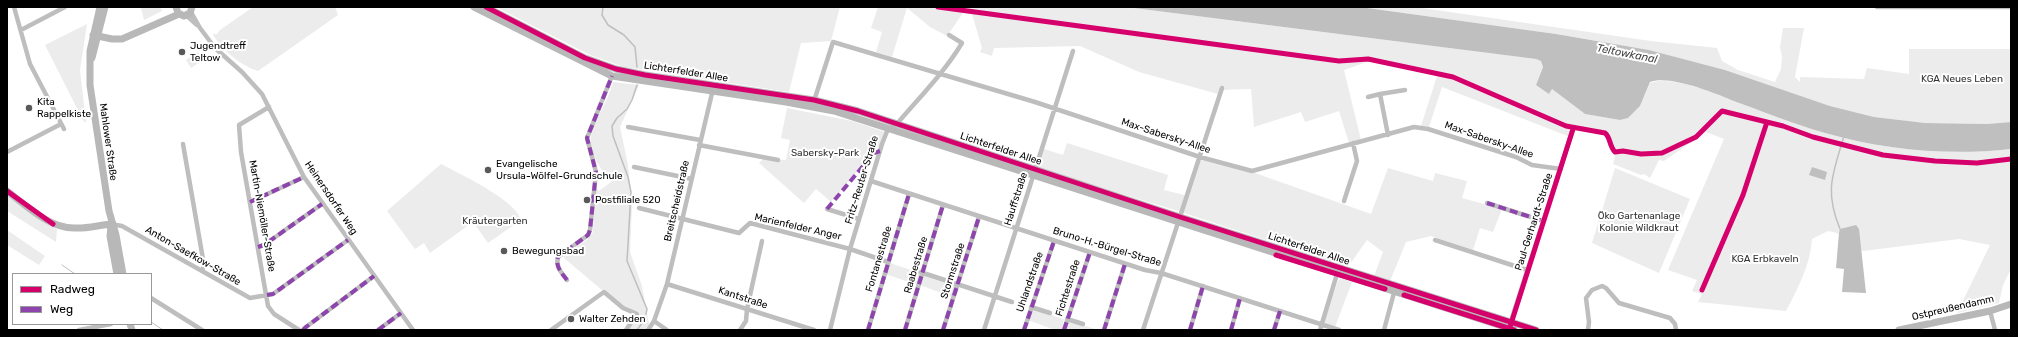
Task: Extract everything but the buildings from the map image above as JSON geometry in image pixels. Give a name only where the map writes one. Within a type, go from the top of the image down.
[{"type":"main road","name":"Mahlower Straße","points":[[100,7],[90,62],[90,84],[111,224],[110,236],[117,273]]},
{"type":"main road","name":"Mahlower Straße","points":[[95,36],[105,7]]},
{"type":"main road","name":"Lichterfelder Allee","points":[[474,7],[612,76],[713,88],[858,111],[1034,173]]},
{"type":"main road","name":"Lichterfelder Allee","points":[[486,7],[585,58],[604,65],[645,75],[713,88]]},
{"type":"main road","points":[[95,36],[122,39],[183,11]]},
{"type":"main road","name":"Lichterfelder Allee","points":[[814,103],[888,129],[1034,173],[1395,289],[1512,329],[1511,321]]},
{"type":"main road","points":[[7,191],[49,221],[61,227],[79,228],[111,224]]},
{"type":"main road","name":"Lichterfelder Allee","points":[[1179,220],[1337,274],[1511,321],[1536,330]]},
{"type":"main road","name":"Mahlower Straße","points":[[111,224],[116,235],[123,273]]},
{"type":"main road","name":"Ostpreußendamm","points":[[1903,330],[1990,311],[2011,304]]},
{"type":"street","points":[[14,7],[30,64],[64,129]]},
{"type":"street","points":[[21,30],[65,7]]},
{"type":"street","points":[[1878,7],[2011,7]]},
{"type":"street","name":"Heinersdorfer Weg","points":[[183,11],[200,28],[218,51],[242,72],[257,88],[304,177],[413,330]]},
{"type":"street","points":[[888,129],[896,125],[940,74],[958,50],[962,43],[949,35]]},
{"type":"street","name":"Max-Sabersky-Allee","points":[[814,103],[833,42],[1055,109],[1200,157],[1252,171],[1414,128],[1428,129],[1516,157],[1532,165],[1560,170]]},
{"type":"street","name":"Hauffstraße","points":[[984,330],[1073,51]]},
{"type":"street","points":[[567,280],[557,267],[556,262],[558,258],[585,238],[590,230],[596,172],[587,138],[612,76]]},
{"type":"street","name":"Breitscheidstraße","points":[[648,330],[654,321],[667,284],[713,88]]},
{"type":"street","points":[[1143,330],[1222,88]]},
{"type":"street","points":[[1368,96],[1405,90]]},
{"type":"street","points":[[1380,94],[1388,135]]},
{"type":"street","name":"Martin-Niemöller-Straße","points":[[268,107],[244,121],[238,128],[270,310],[299,330]]},
{"type":"street","points":[[7,152],[61,124]]},
{"type":"street","points":[[628,127],[778,160]]},
{"type":"street","name":"Fritz-Reuter-Straße","points":[[830,330],[850,249],[888,129]]},
{"type":"street","name":"Paul-Gerhardt-Straße","points":[[1511,321],[1574,129]]},
{"type":"street","points":[[1344,201],[1356,161],[1353,143]]},
{"type":"street","points":[[183,144],[204,265],[202,271]]},
{"type":"street","points":[[634,167],[692,179]]},
{"type":"street","points":[[250,202],[304,177]]},
{"type":"street","name":"Bruno-H.-Bürgel-Straße","points":[[871,181],[1125,264],[1161,273],[1339,330]]},
{"type":"street","name":"Fontanestraße","points":[[868,330],[909,194]]},
{"type":"street","points":[[1487,203],[1543,222]]},
{"type":"street","points":[[258,247],[264,245],[322,204]]},
{"type":"street","name":"Raabestraße","points":[[905,330],[943,205]]},
{"type":"street","name":"Marienfelder Anger","points":[[639,208],[739,233],[750,223],[850,249],[888,262]]},
{"type":"street","points":[[827,209],[859,219]]},
{"type":"street","name":"Stormstraße","points":[[943,330],[979,217]]},
{"type":"street","name":"Anton-Saefkow-Straße","points":[[111,224],[122,226],[247,297],[267,295]]},
{"type":"street","points":[[267,295],[273,294],[348,240]]},
{"type":"street","points":[[740,330],[746,321],[746,309],[762,240]]},
{"type":"street","points":[[1435,240],[1528,270]]},
{"type":"street","name":"Uhlandstraße","points":[[1024,330],[1054,241]]},
{"type":"street","name":"Fichtestraße","points":[[1064,330],[1090,252]]},
{"type":"street","points":[[1104,330],[1125,264]]},
{"type":"street","points":[[914,270],[1012,302]]},
{"type":"street","points":[[1320,330],[1337,274]]},
{"type":"street","points":[[303,330],[306,326],[374,276]]},
{"type":"street","name":"Kantstraße","points":[[667,284],[814,330]]},
{"type":"street","points":[[1190,330],[1203,286]]},
{"type":"street","points":[[1588,330],[1586,298],[1592,290],[1602,286],[1606,288],[1619,303],[1670,318],[1673,320],[1676,330]]},
{"type":"street","points":[[1384,330],[1395,289]]},
{"type":"street","points":[[551,330],[604,292],[622,308],[637,314],[626,330]]},
{"type":"street","points":[[1231,330],[1240,298]]},
{"type":"street","points":[[152,299],[202,330]]},
{"type":"street","points":[[1031,307],[1050,313]]},
{"type":"street","points":[[1990,311],[1995,330]]},
{"type":"street","points":[[1274,330],[1280,312]]},
{"type":"street","points":[[378,330],[401,313]]},
{"type":"street","points":[[1067,319],[1083,324]]},
{"type":"street","points":[[654,321],[667,330]]},
{"type":"street","points":[[80,330],[106,325]]},
{"type":"green space","points":[[160,7],[162,11],[144,20],[141,8]]},
{"type":"green space","points":[[253,7],[335,7],[338,15],[258,71],[244,65],[232,57],[213,35],[214,33],[216,35],[220,30]]},
{"type":"green space","points":[[496,7],[840,7],[831,41],[801,43],[789,92],[624,67],[590,55]]},
{"type":"green space","name":"KGA Erbkaveln","points":[[878,7],[1126,7],[1536,59],[1541,61],[1543,66],[1536,85],[1552,89],[1585,114],[1620,120],[1628,118],[1640,106],[1650,83],[1668,81],[1702,89],[1813,129],[1871,144],[1917,150],[1964,152],[2011,149],[2011,272],[2010,271],[2003,285],[1999,303],[1957,313],[1990,245],[1959,239],[1863,251],[1837,233],[1828,231],[1812,239],[1806,268],[1786,311],[1698,302],[1702,294],[1692,291],[1697,280],[1668,270],[1724,139],[1706,132],[1664,161],[1659,160],[1650,178],[1644,174],[1641,175],[1613,164],[1615,156],[1609,147],[1604,132],[1589,128],[1573,128],[1570,137],[1442,87],[1429,127],[1421,126],[1438,73],[1370,61],[1344,70],[1361,140],[1349,143],[1339,111],[1305,122],[1301,112],[1254,127],[1251,89],[1219,90],[1218,94],[1139,72],[1080,46],[994,48],[992,56],[980,52],[982,48],[972,14],[963,13],[947,36],[930,27],[907,8],[892,57],[876,52],[882,32],[871,28]]},
{"type":"green space","name":"KGA Neues Leben","points":[[1360,7],[1415,7],[1651,41],[1717,48],[1722,61],[1738,70],[1775,82],[1781,69],[1782,57],[1780,47],[1783,28],[1804,28],[1795,77],[1800,82],[1800,77],[1864,79],[1867,68],[1909,74],[1909,49],[2011,49],[2011,122],[1987,124],[1925,123],[1874,117],[1830,106],[1725,70],[1649,50],[1556,34]]},
{"type":"green space","points":[[87,24],[80,70],[86,122],[84,122],[45,45]]},
{"type":"green space","points":[[198,52],[203,60],[191,68],[186,60]]},
{"type":"green space","points":[[613,82],[639,85],[620,127],[628,165],[632,205],[630,252],[642,286],[649,324],[645,330],[628,330],[640,313],[622,307],[564,258],[564,255],[587,240],[593,232],[595,187],[599,191],[611,182],[599,165],[593,152],[591,141],[592,131]]},
{"type":"green space","name":"Sabersky-Park","points":[[787,108],[852,121],[885,132],[882,142],[831,202],[816,189],[804,203],[759,163],[763,159],[786,160],[790,140],[781,138]]},
{"type":"green space","points":[[1067,143],[1168,175],[1164,190],[1188,196],[1200,161],[1204,160],[1255,173],[1371,214],[1388,168],[1433,181],[1435,173],[1467,181],[1462,198],[1502,209],[1493,232],[1480,228],[1473,250],[1431,236],[1406,242],[1390,281],[1374,276],[1383,252],[1367,240],[1348,267],[1184,213],[1035,167],[1041,148],[1063,155]]},
{"type":"green space","name":"Kräutergarten","points":[[441,164],[498,196],[517,212],[521,220],[488,243],[473,222],[430,253],[424,243],[415,249],[387,211]]},
{"type":"green space","name":"Öko Gartenanlage Kolonie Wildkraut","points":[[1615,168],[1690,199],[1659,273],[1592,243]]},
{"type":"green space","points":[[7,195],[57,229],[56,242],[7,211]]},
{"type":"green space","points":[[7,230],[45,256],[39,265],[7,245]]},
{"type":"green space","points":[[890,263],[920,273],[918,285],[885,274]]},
{"type":"green space","points":[[924,275],[956,285],[952,297],[920,285]]},
{"type":"green space","points":[[1341,278],[1352,282],[1335,327],[1326,324],[1324,321],[1338,281]]},
{"type":"green space","points":[[1033,309],[1064,319],[1062,330],[1055,330],[1028,320]]},
{"type":"green space","points":[[1070,321],[1098,330],[1065,330],[1067,322]]},
{"type":"water","name":"Teltowkanal","points":[[1126,7],[1360,7],[1556,34],[1649,50],[1725,70],[1830,106],[1874,117],[1925,123],[1987,124],[2011,122],[2011,149],[1964,152],[1917,150],[1871,144],[1813,129],[1690,85],[1658,80],[1650,82],[1640,106],[1628,118],[1620,120],[1585,114],[1552,89],[1549,94],[1536,85],[1543,67],[1541,61],[1536,59]]},
{"type":"water","points":[[1812,167],[1827,172],[1825,180],[1809,175]]},
{"type":"water","points":[[1856,225],[1859,229],[1866,293],[1842,292],[1844,269],[1836,268],[1840,229]]},
{"type":"waterway","points":[[603,7],[602,15],[608,25],[624,35],[635,47],[637,67]]},
{"type":"waterway","points":[[637,85],[627,109],[617,118],[612,126],[613,136],[628,177],[631,192],[627,261],[647,309],[646,314]]},
{"type":"waterway","points":[[1840,229],[1832,203],[1831,192],[1834,172],[1844,136]]},
{"type":"waterway","points":[[637,330],[645,319]]},
{"type":"tram line","points":[[62,265],[74,273]]},
{"type":"tram line","points":[[152,323],[163,330]]},
{"type":"marked path","points":[[567,280],[558,267],[557,261],[558,257],[588,235],[590,230],[596,172],[587,138],[612,76]]},
{"type":"marked path","points":[[827,209],[874,153],[880,151]]},
{"type":"marked path","points":[[250,202],[304,177]]},
{"type":"marked path","points":[[868,330],[909,194]]},
{"type":"marked path","points":[[1487,203],[1543,221]]},
{"type":"marked path","points":[[258,247],[264,245],[322,204]]},
{"type":"marked path","points":[[905,330],[943,205]]},
{"type":"marked path","points":[[943,330],[979,217]]},
{"type":"marked path","points":[[267,295],[273,294],[348,240]]},
{"type":"marked path","points":[[1024,330],[1054,241]]},
{"type":"marked path","points":[[1064,330],[1090,252]]},
{"type":"marked path","points":[[1104,330],[1125,264]]},
{"type":"marked path","points":[[303,330],[374,276]]},
{"type":"marked path","points":[[1190,330],[1203,286]]},
{"type":"marked path","points":[[1231,330],[1240,298]]},
{"type":"marked path","points":[[1274,330],[1280,311]]},
{"type":"marked path","points":[[378,330],[401,313]]},
{"type":"cycle path","points":[[486,7],[585,58],[616,69],[645,75],[814,100],[858,111],[1180,217],[1536,330]]},
{"type":"cycle path","points":[[938,7],[1339,61],[1368,59],[1453,77],[1566,126],[1605,133],[1615,152],[1623,151],[1641,154],[1662,153],[1696,137],[1722,111],[1783,126],[1813,137],[1883,155],[1935,161],[1977,163],[2011,159]]},
{"type":"cycle path","points":[[1702,290],[1743,195],[1767,122]]},
{"type":"cycle path","points":[[1510,327],[1573,129]]},
{"type":"cycle path","points":[[7,191],[53,224]]},
{"type":"cycle path","points":[[1276,255],[1385,289]]},
{"type":"cycle path","points":[[1404,295],[1514,330]]},
{"type":"place","name":"Jugendtreff Teltow","points":[[182,52]]},
{"type":"place","name":"Kita Rappelkiste","points":[[29,108]]},
{"type":"place","name":"Evangelische Ursula-Wölfel-Grundschule","points":[[488,170]]},
{"type":"place","name":"Postfiliale 520","points":[[587,200]]},
{"type":"place","name":"Bewegungsbad","points":[[504,251]]},
{"type":"place","name":"Walter Zehden","points":[[571,319]]}]
